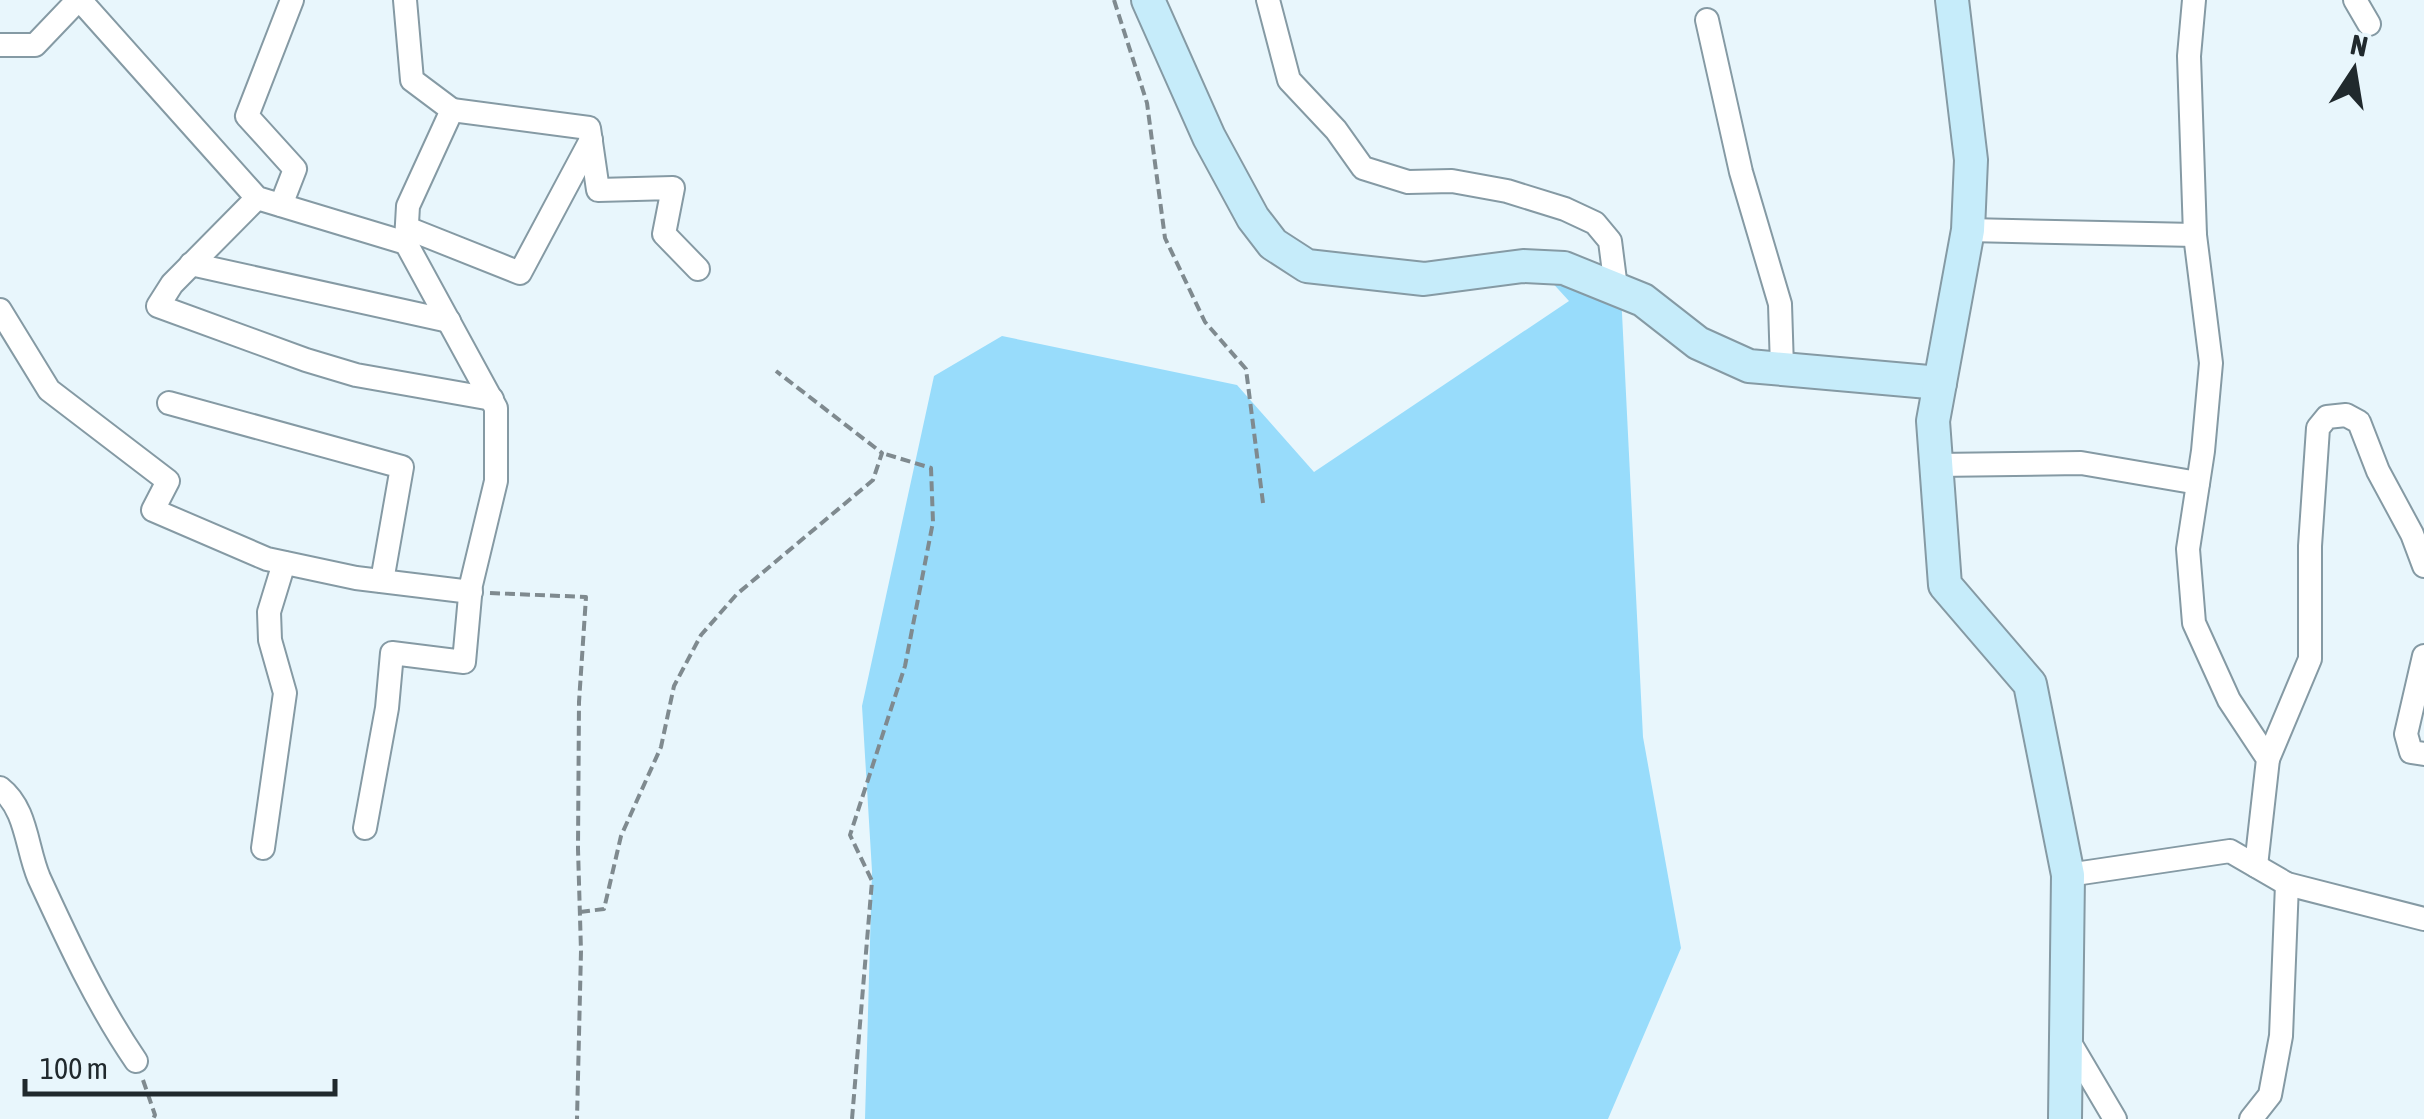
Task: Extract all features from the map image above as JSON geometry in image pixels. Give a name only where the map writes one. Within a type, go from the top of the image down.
[{"type":"street","points":[[0,44],[35,45],[79,0],[257,198],[407,235],[520,273],[591,140]]},
{"type":"street","points":[[282,205],[295,169],[248,116],[292,0]]},
{"type":"street","points":[[405,0],[412,80],[452,110],[589,128],[598,190],[673,188],[664,234],[698,269]]},
{"type":"street","points":[[1148,0],[1209,137],[1252,218],[1273,244],[1307,266],[1424,280],[1523,266],[1564,268],[1643,300],[1698,343],[1748,366],[1940,383]]},
{"type":"street","points":[[1268,0],[1290,80],[1336,130],[1362,168],[1408,182],[1452,181],[1507,191],[1595,223],[1610,241],[1616,288]]},
{"type":"street","points":[[1952,0],[1971,160],[1968,230],[1933,421],[1945,585],[2030,684],[2068,876],[2065,1119]]},
{"type":"street","points":[[2194,0],[2189,56],[2195,234],[2211,363],[2188,548],[2194,623],[2229,700],[2268,759]]},
{"type":"street","points":[[2355,0],[2368,24]]},
{"type":"street","points":[[1706,20],[1741,172],[1780,304],[1782,368]]},
{"type":"street","points":[[365,828],[387,708],[392,653],[464,662],[470,592],[496,481],[496,408],[407,235],[408,206],[452,110]]},
{"type":"street","points":[[257,198],[172,284],[158,306],[356,375],[492,399]]},
{"type":"street","points":[[1968,230],[2195,234]]},
{"type":"street","points":[[191,264],[449,321]]},
{"type":"street","points":[[0,310],[49,390],[168,481],[153,510],[267,560],[470,592]]},
{"type":"street","points":[[169,404],[402,467],[382,581]]},
{"type":"street","points":[[2256,866],[2268,759],[2310,660],[2310,546],[2318,428],[2328,418],[2346,415],[2359,422],[2424,566]]},
{"type":"street","points":[[1936,465],[2082,463],[2198,483]]},
{"type":"street","points":[[263,848],[286,693],[270,640],[268,612],[284,563]]},
{"type":"street","points":[[2424,656],[2406,734],[2411,752],[2424,754]]},
{"type":"street","points":[[0,788],[15,800],[37,873],[105,1016],[136,1061]]},
{"type":"street","points":[[2068,876],[2230,851],[2286,884],[2424,918]]},
{"type":"street","points":[[2251,1119],[2270,1095],[2282,1036],[2286,884]]},
{"type":"street","points":[[2066,1036],[2116,1119]]},
{"type":"path","points":[[1114,0],[1147,103],[1166,238],[1205,322],[1246,370],[1264,502]]},
{"type":"path","points":[[776,372],[882,454],[931,468],[933,522],[905,666],[850,835],[872,881],[852,1119]]},
{"type":"path","points":[[580,912],[604,909],[622,836],[660,747],[674,686],[700,634],[737,594],[874,480],[882,454]]},
{"type":"path","points":[[470,592],[586,597],[578,702],[577,1119]]},
{"type":"path","points":[[136,1061],[153,1119]]},
{"type":"shaded area","points":[[1548,278],[1621,293],[1643,737],[1681,948],[1608,1119],[865,1119],[872,871],[862,706],[934,376],[1002,336],[1237,385],[1314,472],[1569,301]]}]
